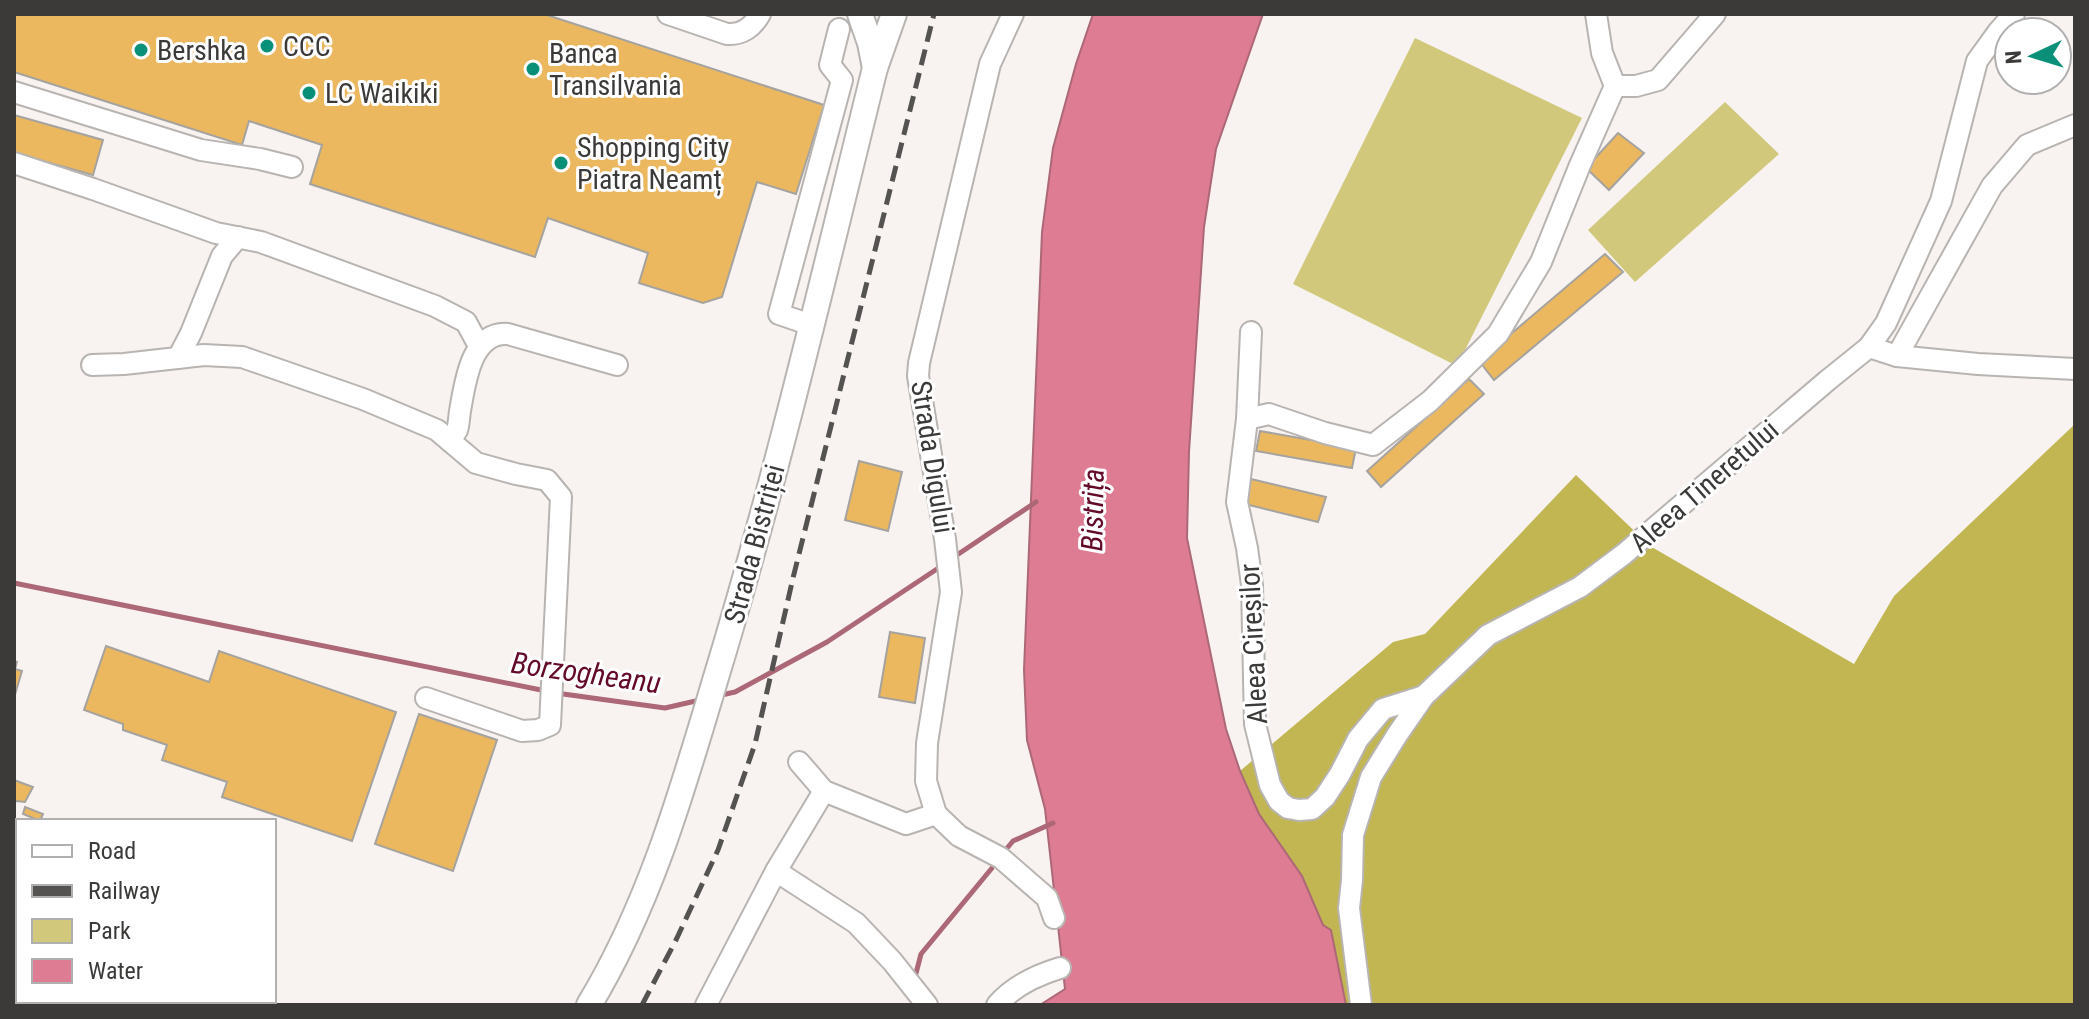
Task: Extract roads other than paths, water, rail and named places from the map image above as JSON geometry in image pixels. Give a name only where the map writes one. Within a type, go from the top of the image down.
[{"type":"main road","name":"Strada Bistriței","points":[[860,14],[875,68]]},
{"type":"main road","name":"Strada Bistriței","points":[[589,1005],[637,914],[702,724],[761,524],[875,68],[894,14]]},
{"type":"street","points":[[668,14],[727,34],[737,34],[756,21],[760,14]]},
{"type":"street","name":"Strada Digului","points":[[936,814],[926,781],[927,743],[951,592],[918,376],[919,363],[990,64],[1013,14]]},
{"type":"street","points":[[1247,419],[1269,414],[1373,445],[1430,401],[1498,334],[1541,262],[1615,86],[1602,53],[1596,14]]},
{"type":"street","points":[[1615,86],[1636,86],[1658,80],[1715,14]]},
{"type":"street","name":"Aleea Tineretului","points":[[1361,1005],[1349,908],[1353,835],[1371,777],[1424,696],[1488,635],[1580,587],[1624,554],[1869,347],[1886,323],[1941,201],[1977,61],[2014,14]]},
{"type":"street","points":[[811,325],[779,314],[842,80],[830,65],[839,29]]},
{"type":"street","points":[[14,92],[201,150],[292,167]]},
{"type":"street","points":[[1897,356],[1992,186],[2027,145],[2075,125]]},
{"type":"street","points":[[14,163],[216,233],[261,242],[435,306],[466,322],[479,346]]},
{"type":"street","points":[[178,358],[222,256],[238,237]]},
{"type":"street","name":"Aleea Cireșilor","points":[[1251,332],[1247,419],[1237,502],[1252,585],[1255,724],[1270,785],[1279,801],[1288,808],[1312,809],[1325,797],[1358,739],[1383,709],[1424,696]]},
{"type":"street","points":[[450,441],[458,429],[471,364],[487,337],[498,333],[508,334],[617,365]]},
{"type":"street","points":[[1869,347],[1897,356],[2075,369]]},
{"type":"street","points":[[92,365],[204,355],[242,357],[363,399],[437,430],[476,463],[547,480],[561,497],[550,725],[522,731],[426,698]]},
{"type":"street","points":[[799,762],[824,791],[906,824],[936,814],[959,836],[1001,858],[1047,898],[1054,918]]},
{"type":"street","points":[[706,1005],[776,871],[824,791]]},
{"type":"street","points":[[776,871],[856,923],[918,993]]},
{"type":"street","points":[[997,1005],[1008,993],[1060,968]]},
{"type":"water","name":"Bistrița","points":[[1093,14],[1263,14],[1216,149],[1204,227],[1189,452],[1187,538],[1226,729],[1240,771],[1259,814],[1302,876],[1323,925],[1331,930],[1346,1005],[1040,1005],[1065,989],[1045,809],[1027,740],[1024,670],[1042,232],[1053,148]]},
{"type":"waterway","name":"Borzogheanu","points":[[954,557],[1036,502]]},
{"type":"waterway","name":"Borzogheanu","points":[[717,696],[735,692],[827,642],[943,565]]},
{"type":"waterway","name":"Borzogheanu","points":[[14,583],[546,691]]},
{"type":"waterway","name":"Borzogheanu","points":[[556,693],[665,708],[700,700]]},
{"type":"waterway","points":[[1008,847],[1013,841],[1053,823]]},
{"type":"waterway","points":[[914,981],[921,954],[992,868]]},
{"type":"railway","points":[[642,1005],[718,850],[755,744],[793,578],[934,14]]},
{"type":"place","name":"CCC","points":[[267,46]]},
{"type":"place","name":"Bershka","points":[[141,50]]},
{"type":"place","name":"Banca Transilvania","points":[[533,69]]},
{"type":"place","name":"LC Waikiki","points":[[309,93]]},
{"type":"place","name":"Shopping City Piatra Neamț","points":[[561,163]]}]
